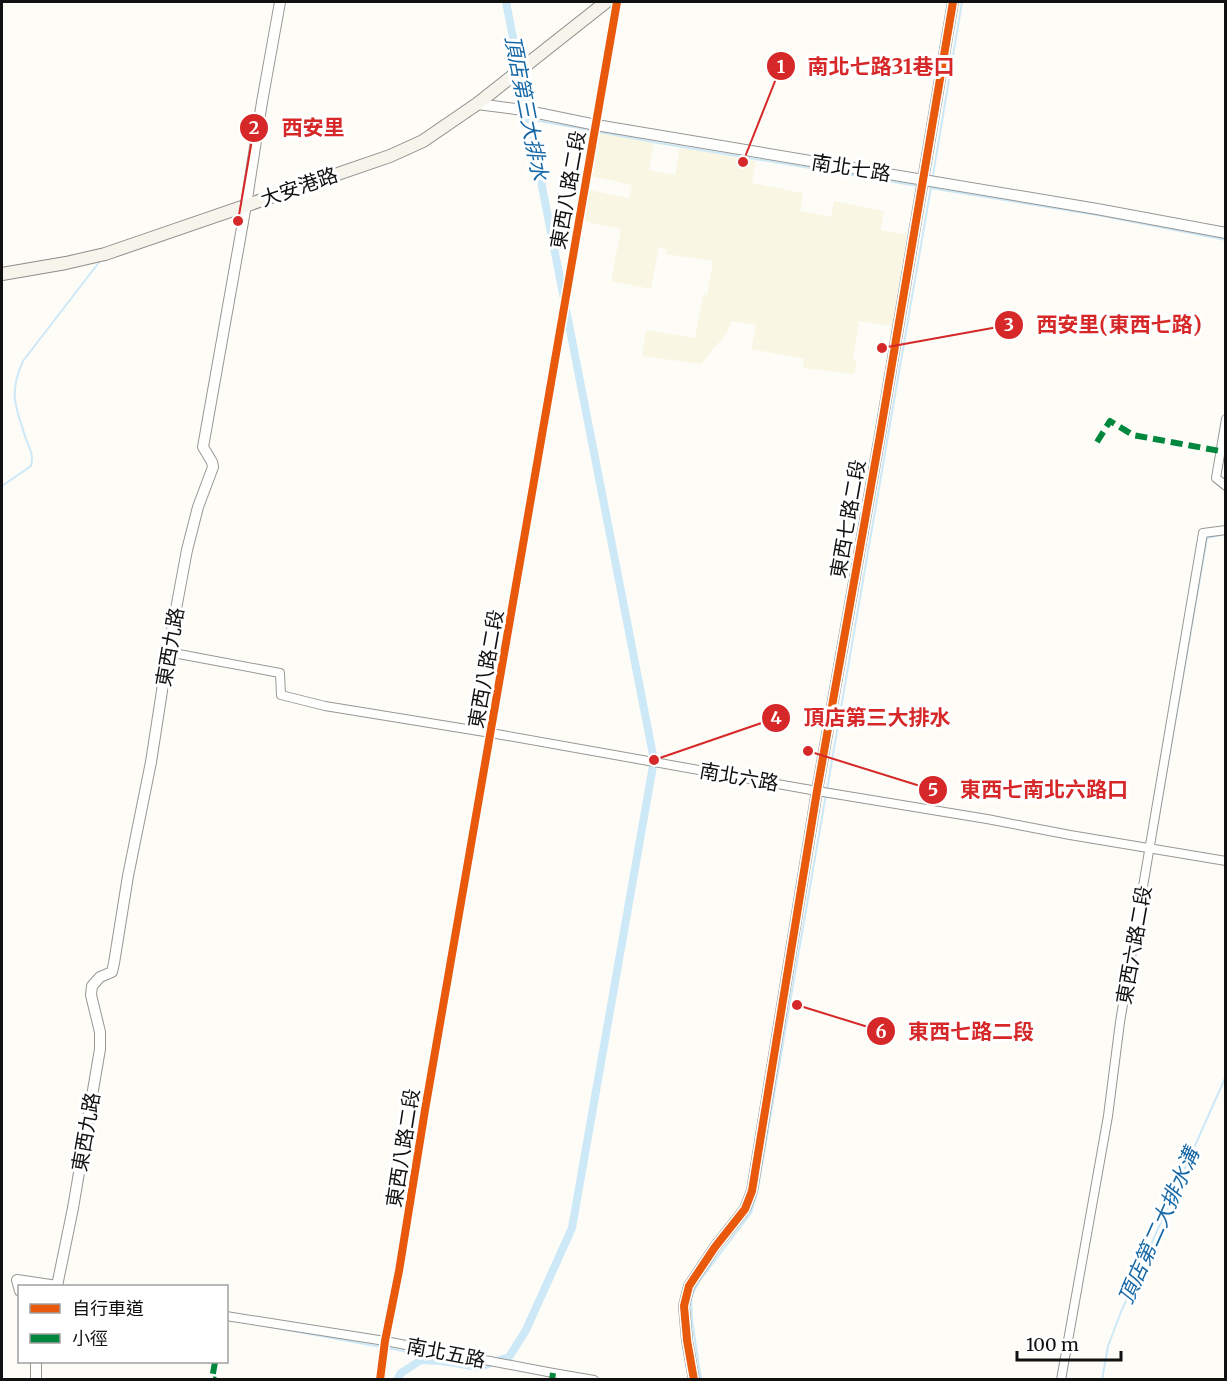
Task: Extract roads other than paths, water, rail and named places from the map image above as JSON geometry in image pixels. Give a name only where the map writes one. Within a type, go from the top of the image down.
[{"type":"main road","name":"大安港路","points":[[2,274],[105,254],[390,156],[423,141],[477,105],[606,2]]},
{"type":"street","name":"東西九路","points":[[60,1285],[100,1049],[100,1032],[91,995],[92,986],[100,977],[112,972],[190,539],[198,507],[213,467],[203,447],[280,2]]},
{"type":"street","name":"東西八路二段","points":[[380,1380],[617,2]]},
{"type":"street","name":"東西七路二段","points":[[694,1380],[684,1306],[689,1286],[744,1209],[752,1191],[817,791],[877,455],[953,2]]},
{"type":"street","name":"南北七路","points":[[477,105],[524,110],[1226,233]]},
{"type":"street","points":[[1226,419],[1216,478],[1226,486]]},
{"type":"street","name":"東西六路二段","points":[[1061,1380],[1108,1116],[1120,1022],[1203,533],[1226,530]]},
{"type":"street","name":"南北六路","points":[[168,652],[280,673],[281,695],[325,706],[1226,861]]},
{"type":"street","name":"南北五路","points":[[228,1316],[385,1341],[594,1380]]},
{"type":"street","points":[[36,1363],[36,1380]]},
{"type":"waterway","name":"頂店第三大排水","points":[[397,1380],[401,1373],[421,1360],[479,1367],[509,1357],[526,1330],[572,1228],[654,760],[506,2]]},
{"type":"waterway","points":[[933,175],[962,2]]},
{"type":"waterway","points":[[529,119],[918,186]]},
{"type":"waterway","points":[[827,789],[931,187]]},
{"type":"waterway","points":[[930,188],[1103,216],[1226,240]]},
{"type":"waterway","points":[[2,486],[31,466],[32,462],[15,401],[16,383],[23,361],[100,261]]},
{"type":"waterway","points":[[1155,838],[1207,538],[1221,535]]},
{"type":"waterway","points":[[758,1188],[826,794]]},
{"type":"waterway","name":"頂店第二大排水溝","points":[[1102,1380],[1108,1346],[1121,1312],[1226,1076]]},
{"type":"waterway","points":[[701,1380],[691,1297],[700,1280],[751,1213],[756,1196]]},
{"type":"waterway","points":[[271,1327],[403,1351],[415,1355],[419,1361]]},
{"type":"place","name":"南北七路31巷口","points":[[743,162]]},
{"type":"place","name":"西安里","points":[[238,221]]},
{"type":"place","name":"西安里(東西七路)","points":[[882,348]]},
{"type":"place","name":"東西七南北六路口","points":[[808,751]]},
{"type":"place","name":"頂店第三大排水","points":[[654,760]]},
{"type":"place","name":"東西七路二段","points":[[797,1005]]}]
